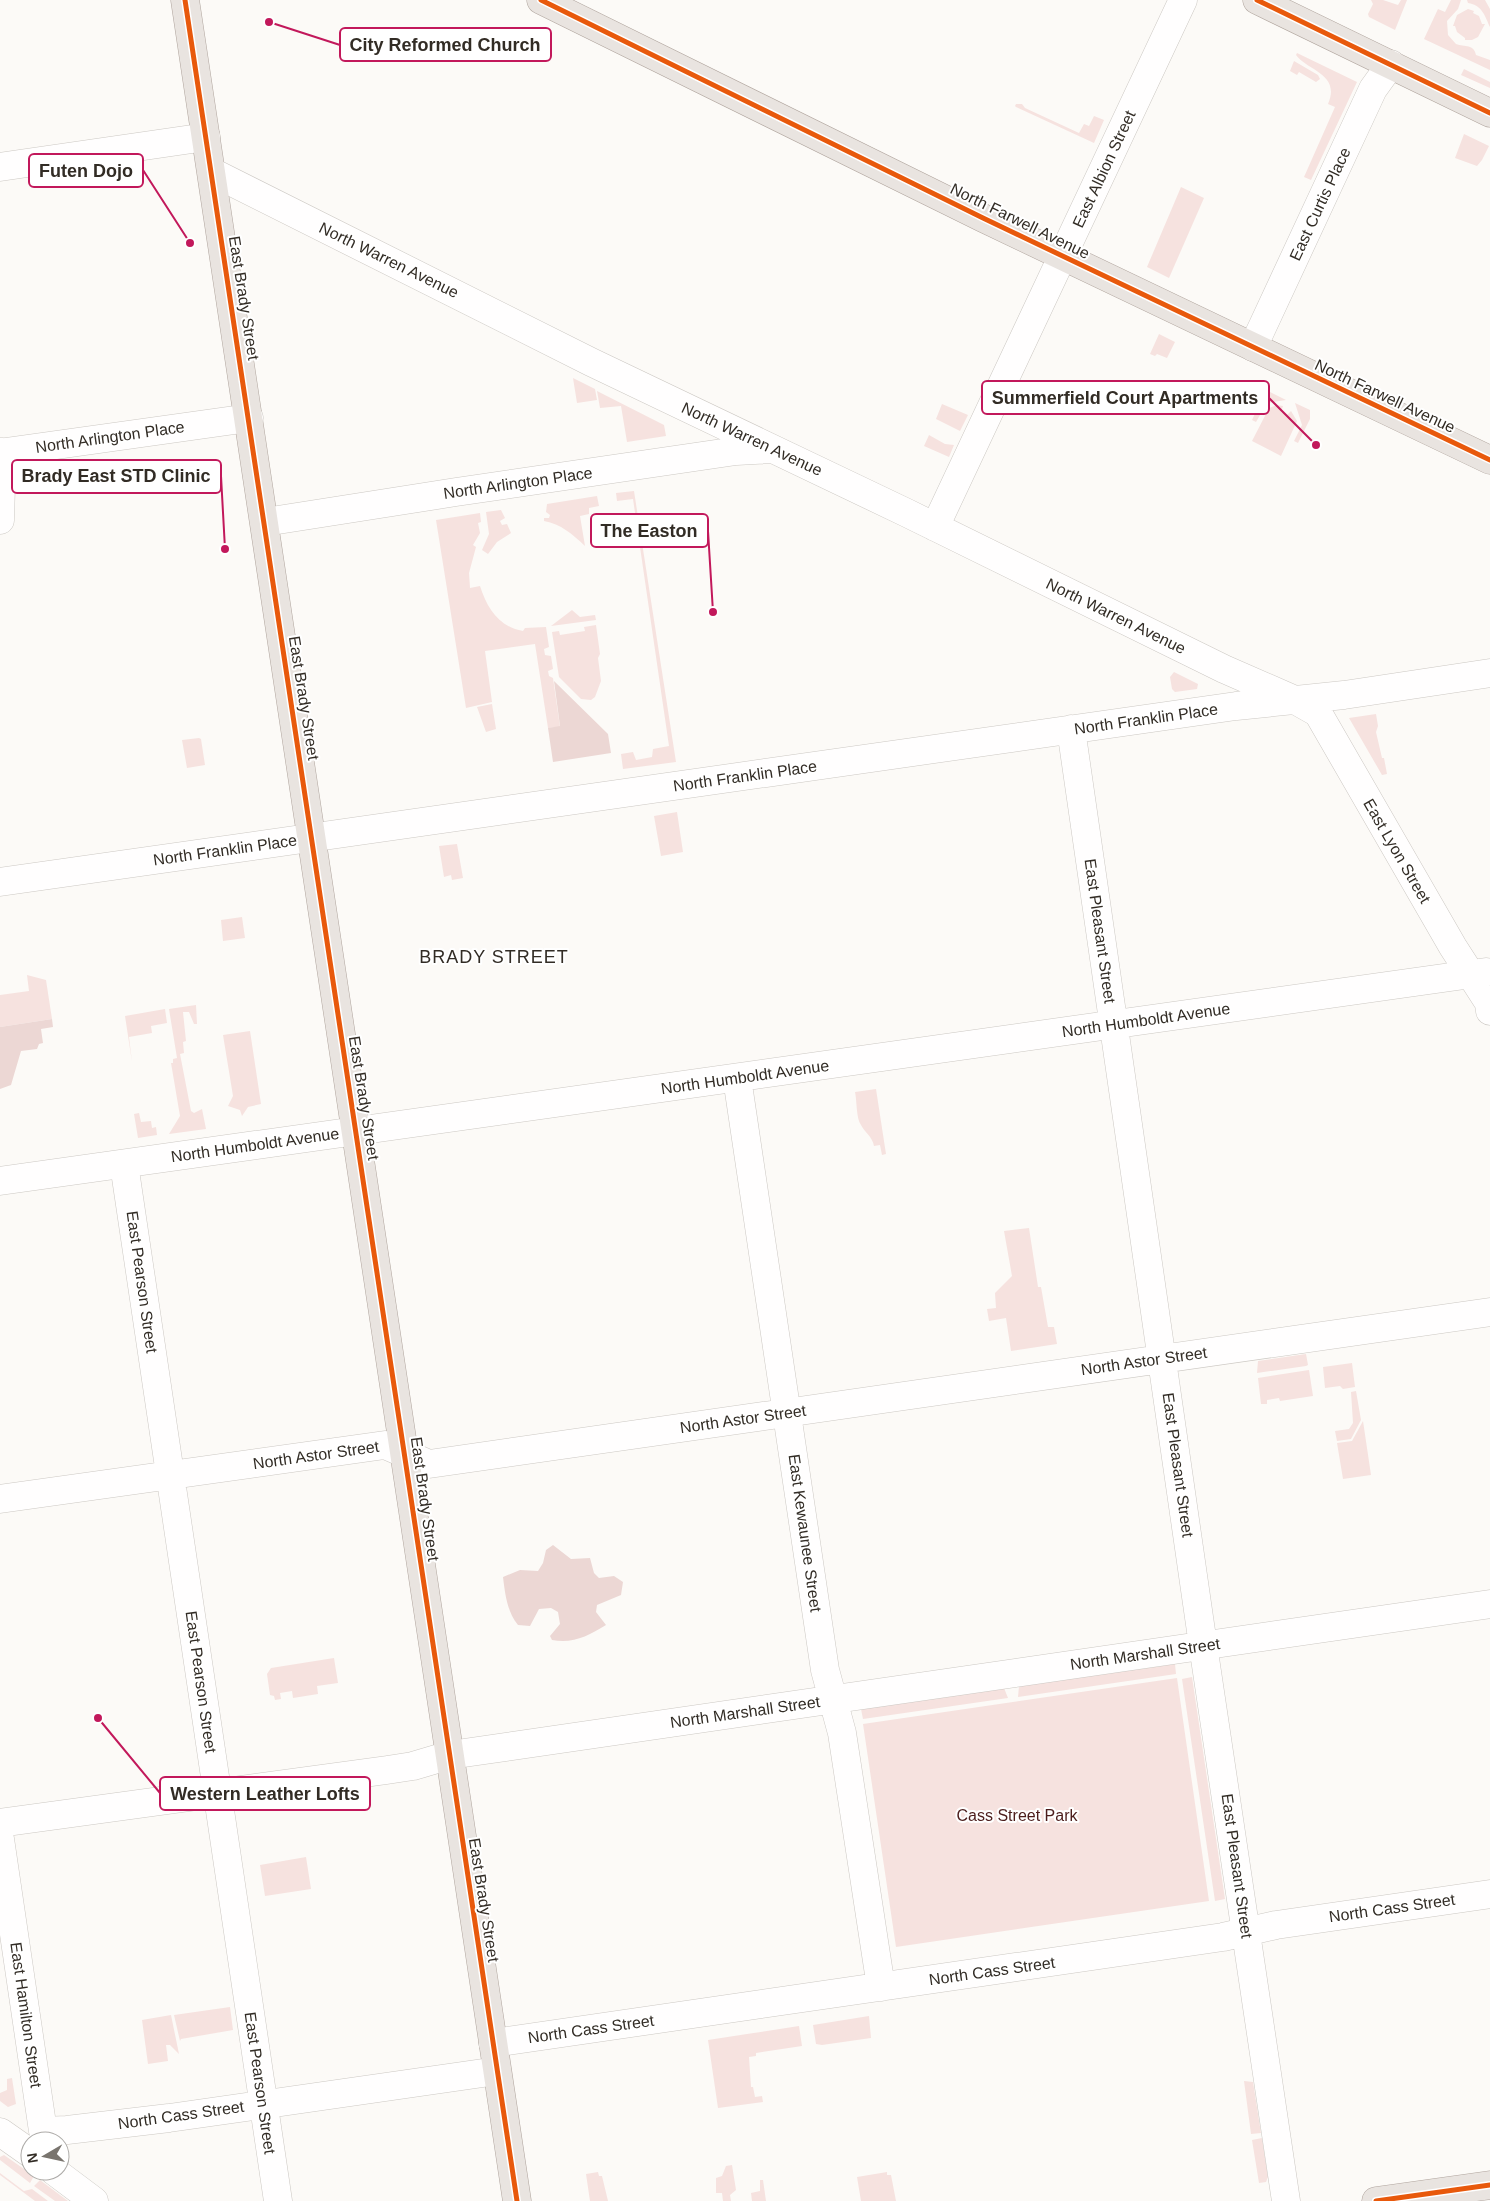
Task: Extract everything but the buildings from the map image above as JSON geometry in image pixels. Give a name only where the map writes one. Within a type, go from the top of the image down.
[{"type":"main road","name":"East Brady Street","points":[[185,0],[517,2201]]},
{"type":"main road","name":"North Farwell Avenue","points":[[541,0],[1062,256],[1490,460]]},
{"type":"main road","points":[[1257,0],[1490,113]]},
{"type":"main road","points":[[1376,2201],[1490,2185]]},
{"type":"street","name":"East Albion Street","points":[[935,527],[1183,0]]},
{"type":"street","name":"East Curtis Place","points":[[1253,347],[1373,89],[1391,64]]},
{"type":"street","points":[[0,167],[206,137]]},
{"type":"street","name":"North Warren Avenue","points":[[212,172],[591,362],[935,527],[1216,665],[1295,700]]},
{"type":"street","name":"North Arlington Place","points":[[1,452],[249,418]]},
{"type":"street","name":"North Arlington Place","points":[[265,522],[736,451],[772,448]]},
{"type":"street","points":[[0,520],[1,452]]},
{"type":"street","name":"North Franklin Place","points":[[0,882],[1070,729],[1236,706],[1344,695],[1490,673]]},
{"type":"street","name":"East Lyon Street","points":[[1295,700],[1318,713],[1480,973],[1490,1011]]},
{"type":"street","name":"East Pleasant Street","points":[[1070,729],[1286,2201]]},
{"type":"street","name":"North Humboldt Avenue","points":[[0,1181],[1480,973]]},
{"type":"street","name":"East Kewaunee Street","points":[[737,1078],[825,1670],[842,1734],[881,1987]]},
{"type":"street","name":"East Pearson Street","points":[[124,1164],[278,2201]]},
{"type":"street","name":"North Astor Street","points":[[0,1499],[385,1445],[429,1464],[1490,1312]]},
{"type":"street","name":"North Marshall Street","points":[[0,1823],[413,1766],[450,1755],[1490,1604]]},
{"type":"street","name":"East Hamilton Street","points":[[0,1839],[32,2131]]},
{"type":"street","name":"North Cass Street","points":[[493,2043],[1223,1937],[1276,1925],[1490,1894]]},
{"type":"street","name":"North Cass Street","points":[[70,2131],[497,2071]]},
{"type":"street","points":[[0,2132],[20,2139]]},
{"type":"street","points":[[67,2181],[94,2201]]},
{"type":"green space","points":[[1371,0],[1383,0],[1398,5],[1401,0],[1407,0],[1395,30],[1369,17],[1368,14],[1373,4]]},
{"type":"green space","points":[[1451,0],[1461,0],[1458,9],[1447,21],[1448,35],[1456,44],[1469,46],[1475,51],[1476,55],[1490,60],[1490,70],[1424,39],[1438,9],[1445,12]]},
{"type":"green space","points":[[1467,0],[1485,0],[1490,9],[1490,27],[1480,9],[1468,3]]},
{"type":"green space","points":[[1468,9],[1474,11],[1473,13],[1479,16],[1482,24],[1485,24],[1478,37],[1472,40],[1465,40],[1457,32],[1455,26],[1453,26],[1457,15]]},
{"type":"green space","points":[[1297,53],[1357,82],[1311,180],[1304,177],[1335,107],[1328,104],[1331,94],[1327,80],[1301,60],[1296,55]]},
{"type":"green space","points":[[1294,61],[1318,75],[1320,79],[1316,82],[1299,72],[1297,75],[1290,71]]},
{"type":"green space","points":[[1464,69],[1490,82],[1490,88],[1461,75]]},
{"type":"green space","points":[[1016,104],[1022,104],[1025,108],[1079,133],[1084,124],[1089,126],[1094,116],[1104,120],[1094,143],[1016,107]]},
{"type":"green space","points":[[1464,134],[1489,146],[1477,166],[1455,158]]},
{"type":"green space","points":[[1181,187],[1204,198],[1169,278],[1147,267]]},
{"type":"green space","points":[[1159,334],[1175,342],[1167,358],[1157,354],[1155,356],[1150,354]]},
{"type":"green space","points":[[573,378],[595,389],[597,400],[577,403]]},
{"type":"green space","points":[[597,391],[664,425],[666,436],[627,442],[621,406],[600,408]]},
{"type":"green space","points":[[1268,391],[1286,400],[1267,403],[1256,422],[1252,420]]},
{"type":"green space","points":[[1295,403],[1310,410],[1310,419],[1298,443],[1294,441],[1302,425]]},
{"type":"green space","points":[[942,404],[968,415],[960,431],[936,419]]},
{"type":"green space","points":[[1277,405],[1283,406],[1281,412],[1287,415],[1291,411],[1297,421],[1281,456],[1252,441],[1269,408]]},
{"type":"green space","points":[[929,435],[945,444],[954,445],[949,457],[924,446]]},
{"type":"green space","points":[[634,491],[676,762],[623,769],[621,754],[633,752],[636,760],[652,757],[653,749],[669,746],[633,499],[617,501],[616,493]]},
{"type":"green space","points":[[597,496],[599,506],[589,508],[589,514],[580,516],[585,546],[561,527],[544,521],[544,518],[549,518],[550,515],[546,512],[547,504]]},
{"type":"green space","points":[[501,510],[505,518],[500,521],[502,525],[507,524],[511,533],[497,542],[488,554],[482,550],[489,534],[486,512]]},
{"type":"green space","points":[[480,513],[481,522],[478,523],[480,533],[473,545],[476,547],[469,573],[470,588],[480,586],[490,609],[507,625],[523,631],[525,628],[546,627],[549,647],[544,649],[545,655],[551,656],[553,669],[548,671],[549,676],[553,678],[560,727],[548,728],[535,644],[485,651],[492,702],[466,708],[436,520]]},
{"type":"green space","points":[[572,610],[580,617],[595,615],[596,620],[551,626]]},
{"type":"green space","points":[[596,625],[601,681],[595,697],[591,700],[581,699],[559,677],[552,632],[559,631],[560,635],[585,631],[584,627]]},
{"type":"green space","points":[[1174,672],[1198,684],[1197,689],[1175,692],[1172,689],[1170,677]]},
{"type":"green space","points":[[492,704],[496,729],[486,732],[477,707]]},
{"type":"green space","points":[[1376,714],[1378,726],[1376,732],[1387,774],[1382,775],[1349,718]]},
{"type":"green space","points":[[201,739],[205,765],[187,768],[182,740]]},
{"type":"green space","points":[[677,812],[683,852],[661,856],[654,816]]},
{"type":"green space","points":[[457,844],[463,878],[452,880],[451,875],[444,877],[439,846]]},
{"type":"green space","points":[[242,917],[245,938],[223,941],[221,920]]},
{"type":"green space","points":[[27,975],[46,980],[52,1019],[0,1027],[0,995],[29,991]]},
{"type":"green space","points":[[196,1005],[197,1024],[194,1024],[189,1012],[183,1012],[186,1041],[183,1042],[184,1053],[180,1054],[191,1111],[194,1113],[202,1109],[206,1129],[169,1134],[180,1116],[171,1063],[173,1063],[173,1059],[177,1058],[169,1009]]},
{"type":"green space","points":[[165,1009],[167,1023],[151,1026],[152,1033],[129,1037],[132,1062],[125,1016]]},
{"type":"green space","points":[[250,1031],[261,1104],[248,1107],[242,1116],[240,1110],[228,1106],[233,1096],[223,1035]]},
{"type":"green space","points":[[876,1089],[886,1154],[882,1155],[880,1145],[874,1146],[859,1122],[855,1092]]},
{"type":"green space","points":[[139,1113],[141,1122],[151,1121],[152,1128],[156,1127],[157,1135],[138,1138],[134,1114]]},
{"type":"green space","points":[[1029,1228],[1038,1287],[1041,1287],[1048,1327],[1054,1327],[1057,1344],[1011,1351],[1006,1318],[989,1321],[987,1309],[996,1308],[995,1293],[1012,1276],[1004,1231]]},
{"type":"green space","points":[[1306,1354],[1308,1365],[1306,1366],[1257,1373],[1258,1361]]},
{"type":"green space","points":[[1352,1363],[1355,1387],[1343,1389],[1340,1386],[1325,1388],[1323,1367]]},
{"type":"green space","points":[[1309,1370],[1313,1396],[1280,1401],[1279,1398],[1267,1400],[1267,1404],[1261,1404],[1258,1378]]},
{"type":"green space","points":[[1356,1391],[1361,1420],[1351,1439],[1337,1441],[1335,1431],[1349,1429],[1353,1423],[1351,1392]]},
{"type":"green space","points":[[1363,1421],[1371,1475],[1343,1479],[1337,1443],[1352,1441]]},
{"type":"green space","points":[[334,1658],[338,1683],[317,1686],[318,1694],[293,1698],[292,1691],[280,1693],[281,1699],[275,1700],[274,1696],[270,1695],[267,1674],[271,1668]]},
{"type":"green space","points":[[1175,1664],[1176,1674],[1018,1697],[1019,1686]]},
{"type":"green space","points":[[1192,1677],[1225,1899],[1215,1901],[1182,1679]]},
{"type":"green space","name":"Cass Street Park","points":[[1177,1678],[1209,1901],[896,1947],[863,1724]]},
{"type":"green space","points":[[1004,1688],[1008,1698],[863,1719],[861,1709]]},
{"type":"green space","points":[[306,1857],[311,1889],[265,1896],[260,1865]]},
{"type":"green space","points":[[230,2007],[233,2030],[181,2039],[180,2041],[174,2015]]},
{"type":"green space","points":[[171,2015],[179,2054],[170,2045],[166,2045],[168,2061],[148,2064],[142,2020]]},
{"type":"green space","points":[[869,2016],[871,2038],[822,2045],[816,2044],[813,2025]]},
{"type":"green space","points":[[799,2026],[802,2046],[756,2053],[756,2056],[749,2057],[751,2087],[753,2087],[755,2097],[762,2096],[763,2102],[718,2108],[708,2040]]},
{"type":"green space","points":[[12,2078],[16,2104],[8,2107],[0,2101],[0,2093],[7,2090],[7,2079]]},
{"type":"green space","points":[[1244,2081],[1253,2082],[1261,2133],[1251,2134]]},
{"type":"green space","points":[[1262,2138],[1268,2177],[1266,2182],[1259,2183],[1252,2140]]},
{"type":"green space","points":[[4,2155],[20,2166],[20,2175],[0,2160],[0,2157]]},
{"type":"green space","points":[[732,2165],[736,2190],[730,2195],[731,2201],[723,2201],[722,2193],[716,2193],[716,2178],[722,2176],[726,2166]]},
{"type":"green space","points":[[598,2172],[599,2176],[602,2176],[608,2201],[590,2201],[586,2174]]},
{"type":"green space","points":[[887,2172],[887,2175],[891,2175],[896,2201],[861,2201],[857,2177]]},
{"type":"green space","points":[[0,2173],[24,2191],[32,2189],[48,2201],[35,2201],[0,2175]]},
{"type":"green space","points":[[760,2180],[763,2180],[766,2201],[752,2201],[751,2193],[760,2191]]},
{"type":"green space","points":[[41,2181],[68,2201],[55,2201],[34,2186]]},
{"type":"shaded area","points":[[554,681],[608,734],[611,753],[553,762],[548,728],[560,726]]},
{"type":"shaded area","points":[[52,1019],[53,1027],[41,1029],[43,1043],[39,1044],[37,1049],[21,1051],[11,1085],[0,1089],[0,1027]]},
{"type":"shaded area","points":[[553,1545],[571,1559],[590,1558],[594,1573],[599,1578],[614,1576],[623,1582],[621,1595],[597,1605],[596,1612],[606,1625],[587,1636],[574,1640],[552,1640],[550,1636],[560,1624],[558,1612],[551,1608],[539,1609],[530,1626],[518,1625],[511,1614],[506,1596],[503,1577],[520,1570],[538,1571],[543,1563],[546,1550]]},
{"type":"cycle path","points":[[185,0],[517,2201]]},
{"type":"cycle path","points":[[541,0],[983,218],[1490,460]]},
{"type":"cycle path","points":[[1257,0],[1490,113]]},
{"type":"cycle path","points":[[1376,2201],[1490,2185]]},
{"type":"place","name":"City Reformed Church","points":[[269,22]]},
{"type":"place","name":"Futen Dojo","points":[[190,243]]},
{"type":"place","name":"Summerfield Court Apartments","points":[[1316,445]]},
{"type":"place","name":"Brady East STD Clinic","points":[[225,549]]},
{"type":"place","name":"The Easton","points":[[713,612]]},
{"type":"place","name":"Western Leather Lofts","points":[[98,1718]]},
{"type":"district","name":"BRADY STREET","points":[[494,957]]}]
